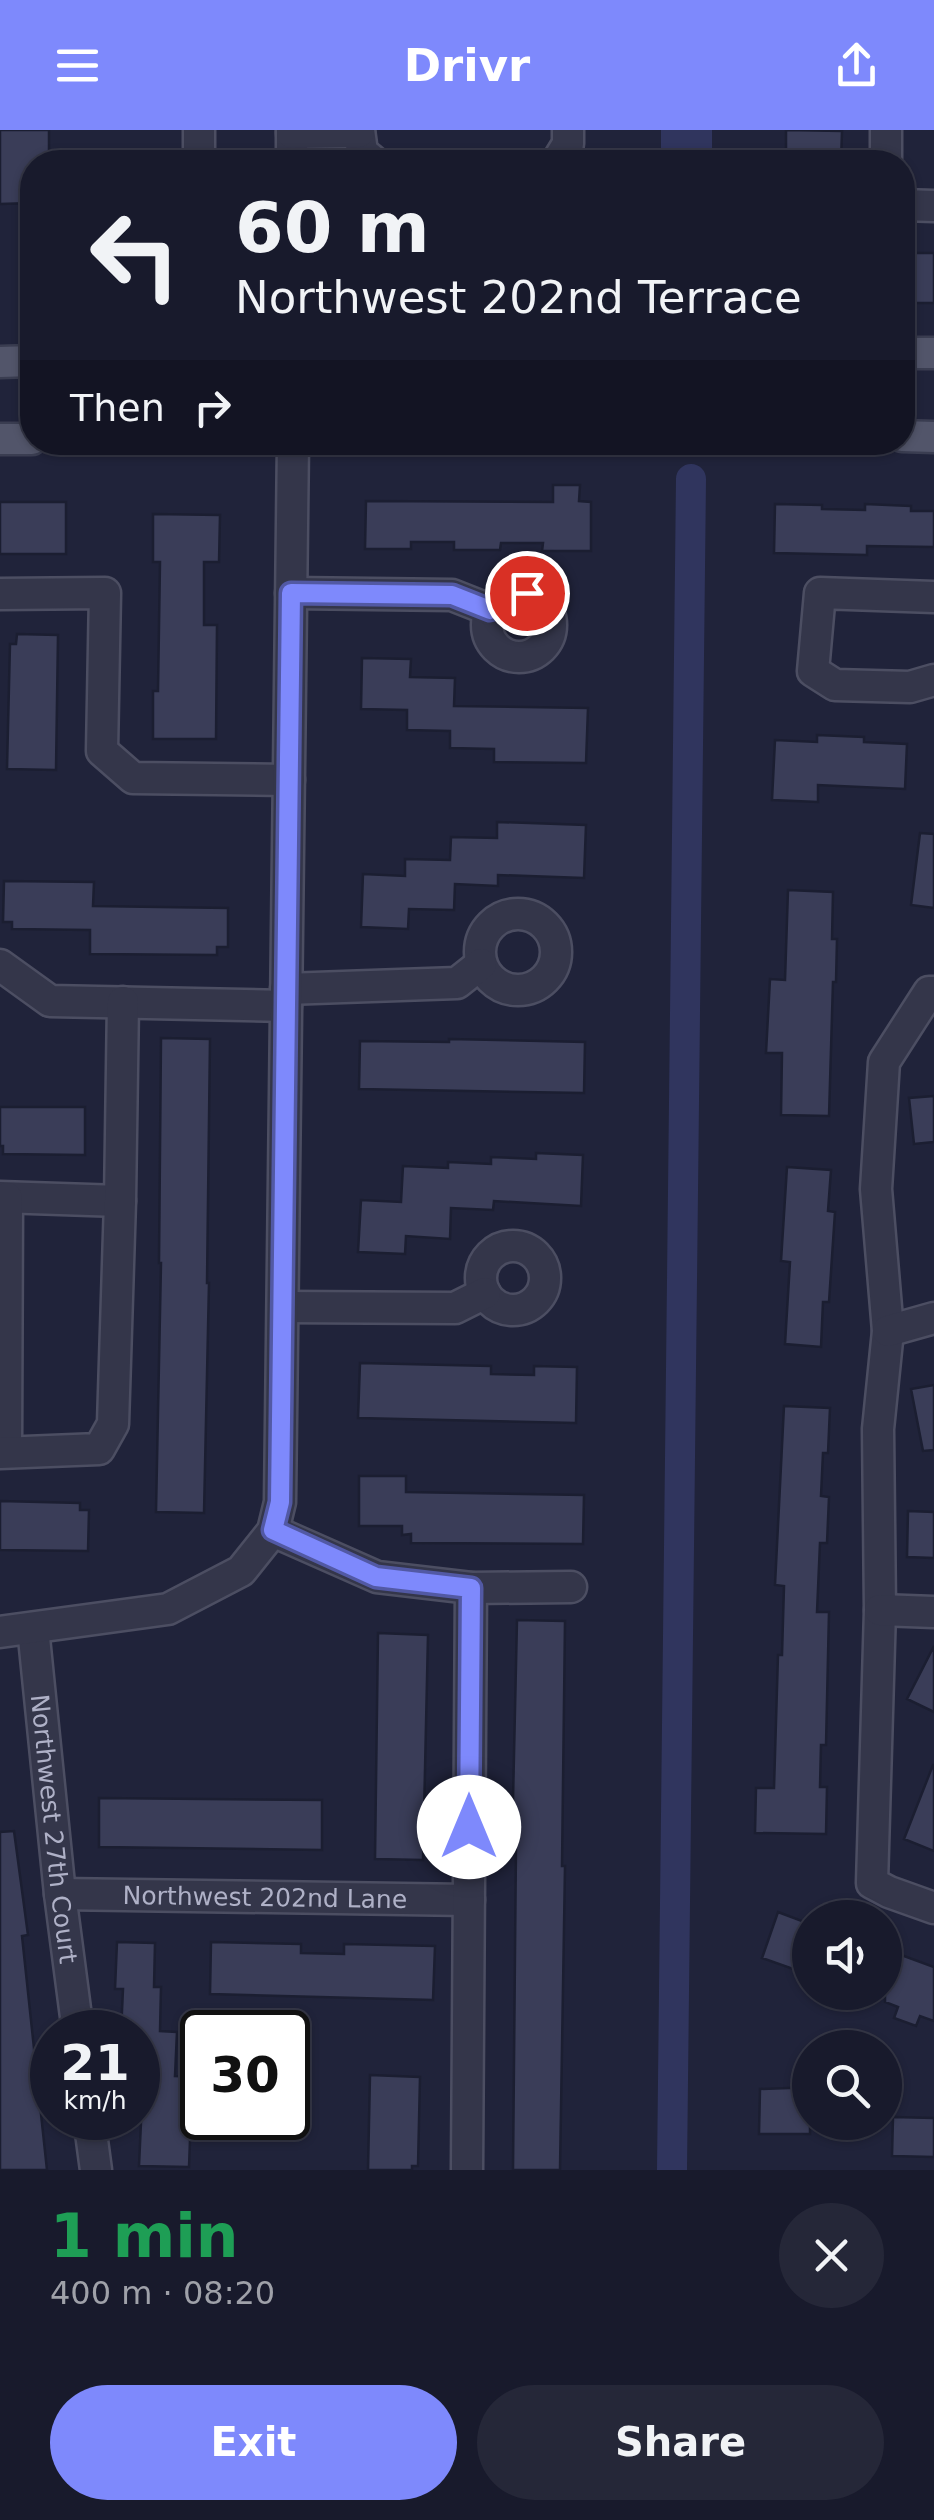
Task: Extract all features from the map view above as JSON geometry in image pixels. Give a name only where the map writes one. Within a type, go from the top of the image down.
[{"type":"street","points":[[292,142],[358,131]]},
{"type":"street","points":[[0,1632],[168,1608],[242,1571],[273,1530],[280,1502],[293,455]]},
{"type":"street","points":[[0,594],[104,593],[102,751],[133,778],[289,780]]},
{"type":"street","points":[[291,593],[452,595],[490,610]]},
{"type":"street","points":[[934,597],[820,593],[813,671],[836,685],[910,688],[934,680]]},
{"type":"street","points":[[0,964],[50,1001],[123,1002],[286,998],[457,984],[482,964]]},
{"type":"street","points":[[934,992],[929,992],[884,1062],[876,1189],[888,1330],[878,1429],[880,1610],[872,1883],[934,1908]]},
{"type":"street","points":[[120,1202],[4,1197],[3,1452],[99,1449],[113,1424],[120,1202],[123,1002]]},
{"type":"street","points":[[283,1307],[455,1308],[484,1293]]},
{"type":"street","points":[[888,1330],[934,1318]]},
{"type":"street","points":[[273,1530],[376,1577],[471,1588],[571,1587]]},
{"type":"street","points":[[467,2170],[471,1588]]},
{"type":"street","points":[[880,1610],[934,1612]]},
{"type":"street","name":"Northwest 27th Court","points":[[33,1628],[75,2010]]},
{"type":"street","name":"Northwest 202nd Lane","points":[[60,1894],[469,1900]]},
{"type":"street","points":[[92,2140],[96,2170]]},
{"type":"water","points":[[661,130],[712,130],[712,150],[661,150]]},
{"type":"building","points":[[0,130],[49,130],[49,150],[20,150],[20,203],[0,204]]},
{"type":"building","points":[[786,130],[842,131],[841,150],[786,150]]},
{"type":"building","points":[[915,253],[934,253],[934,303],[915,303]]},
{"type":"building","points":[[553,485],[580,485],[579,501],[591,502],[591,551],[542,551],[543,543],[501,543],[500,550],[454,550],[454,542],[411,542],[411,549],[365,549],[366,501],[553,502]]},
{"type":"building","points":[[0,502],[66,502],[66,554],[0,554]]},
{"type":"building","points":[[775,504],[865,510],[865,504],[911,506],[911,511],[934,511],[934,547],[867,546],[867,555],[774,553]]},
{"type":"building","points":[[153,514],[220,515],[219,562],[204,562],[204,625],[217,625],[216,739],[153,739],[153,691],[158,691],[160,562],[153,562]]},
{"type":"building","points":[[17,634],[58,635],[56,770],[7,769],[10,644],[16,644]]},
{"type":"building","points":[[362,658],[411,659],[410,677],[455,678],[454,706],[588,708],[586,763],[494,762],[494,749],[450,748],[450,731],[407,730],[407,710],[361,709]]},
{"type":"building","points":[[817,735],[907,744],[905,789],[818,785],[818,802],[772,800],[775,740],[817,742]]},
{"type":"building","points":[[497,822],[586,825],[584,878],[498,875],[498,886],[455,884],[454,910],[409,909],[408,929],[361,927],[363,874],[405,876],[405,859],[450,860],[451,837],[497,838]]},
{"type":"building","points":[[920,833],[934,834],[934,908],[911,905]]},
{"type":"building","points":[[4,881],[94,882],[93,906],[228,908],[228,947],[217,947],[217,955],[90,954],[90,930],[12,929],[12,922],[3,922]]},
{"type":"building","points":[[788,890],[833,892],[832,939],[837,939],[829,1116],[781,1115],[782,1053],[766,1053],[770,979],[785,980]]},
{"type":"building","points":[[161,1038],[210,1039],[204,1513],[156,1512]]},
{"type":"building","points":[[360,1041],[585,1042],[584,1093],[359,1089]]},
{"type":"building","points":[[934,1096],[934,1142],[914,1144],[909,1098]]},
{"type":"building","points":[[0,1107],[85,1107],[85,1155],[3,1154]]},
{"type":"building","points":[[536,1153],[583,1155],[581,1206],[494,1201],[493,1210],[451,1208],[450,1239],[406,1236],[405,1254],[358,1252],[361,1200],[401,1202],[403,1166],[448,1168],[448,1162],[491,1164],[491,1157],[536,1159]]},
{"type":"building","points":[[787,1167],[831,1170],[828,1211],[835,1212],[829,1302],[823,1302],[821,1347],[785,1344],[790,1262],[781,1261]]},
{"type":"building","points":[[360,1363],[491,1366],[491,1374],[534,1375],[534,1366],[577,1367],[576,1423],[358,1418]]},
{"type":"building","points":[[934,1385],[934,1450],[923,1451],[911,1389]]},
{"type":"building","points":[[784,1406],[830,1408],[821,1496],[829,1497],[827,1543],[820,1543],[817,1612],[829,1612],[826,1745],[821,1745],[820,1787],[827,1787],[826,1834],[755,1833],[756,1788],[774,1788],[784,1586],[775,1585]]},
{"type":"building","points":[[359,1476],[406,1476],[406,1492],[584,1495],[583,1544],[411,1543],[411,1534],[402,1535],[402,1526],[359,1526]]},
{"type":"building","points":[[0,1501],[80,1503],[80,1510],[89,1510],[88,1551],[0,1550]]},
{"type":"building","points":[[908,1511],[934,1512],[934,1558],[907,1557]]},
{"type":"building","points":[[517,1620],[565,1621],[560,2170],[513,2170],[516,1845],[512,1845]]},
{"type":"building","points":[[378,1633],[428,1635],[423,1860],[375,1859]]},
{"type":"building","points":[[934,1646],[934,1712],[907,1699]]},
{"type":"building","points":[[934,1765],[934,1851],[904,1839]]},
{"type":"building","points":[[99,1798],[322,1800],[322,1850],[99,1847]]},
{"type":"building","points":[[14,1831],[28,1935],[22,1936],[30,2011],[30,2140],[44,2140],[47,2170],[0,2170],[0,1832]]},
{"type":"building","points":[[778,1912],[792,1917],[792,1969],[762,1958]]},
{"type":"building","points":[[117,1942],[155,1943],[154,1987],[161,1987],[160,2031],[160,2010],[122,2010],[123,1989],[115,1989]]},
{"type":"building","points":[[211,1942],[301,1944],[301,1953],[344,1954],[344,1944],[435,1946],[433,2000],[210,1994]]},
{"type":"building","points":[[902,1955],[934,1967],[934,2021],[920,2016],[916,2026],[894,2018],[897,2010],[902,2010]]},
{"type":"building","points":[[160,2031],[177,2032],[175,2076],[180,2076],[180,2140],[190,2140],[189,2167],[139,2166],[140,2140],[160,2140]]},
{"type":"building","points":[[370,2075],[420,2077],[418,2166],[412,2166],[412,2170],[368,2170]]},
{"type":"building","points":[[792,2088],[792,2134],[759,2134],[760,2089]]},
{"type":"building","points":[[902,2117],[934,2118],[934,2157],[892,2156],[892,2140],[902,2140]]},
{"type":"waterway","points":[[672,2170],[691,479]]},
{"type":"route","points":[[469,1827],[471,1588],[376,1577],[273,1530],[280,1502],[291,593],[452,595],[490,610],[499,599],[512,593],[527,593]]}]
